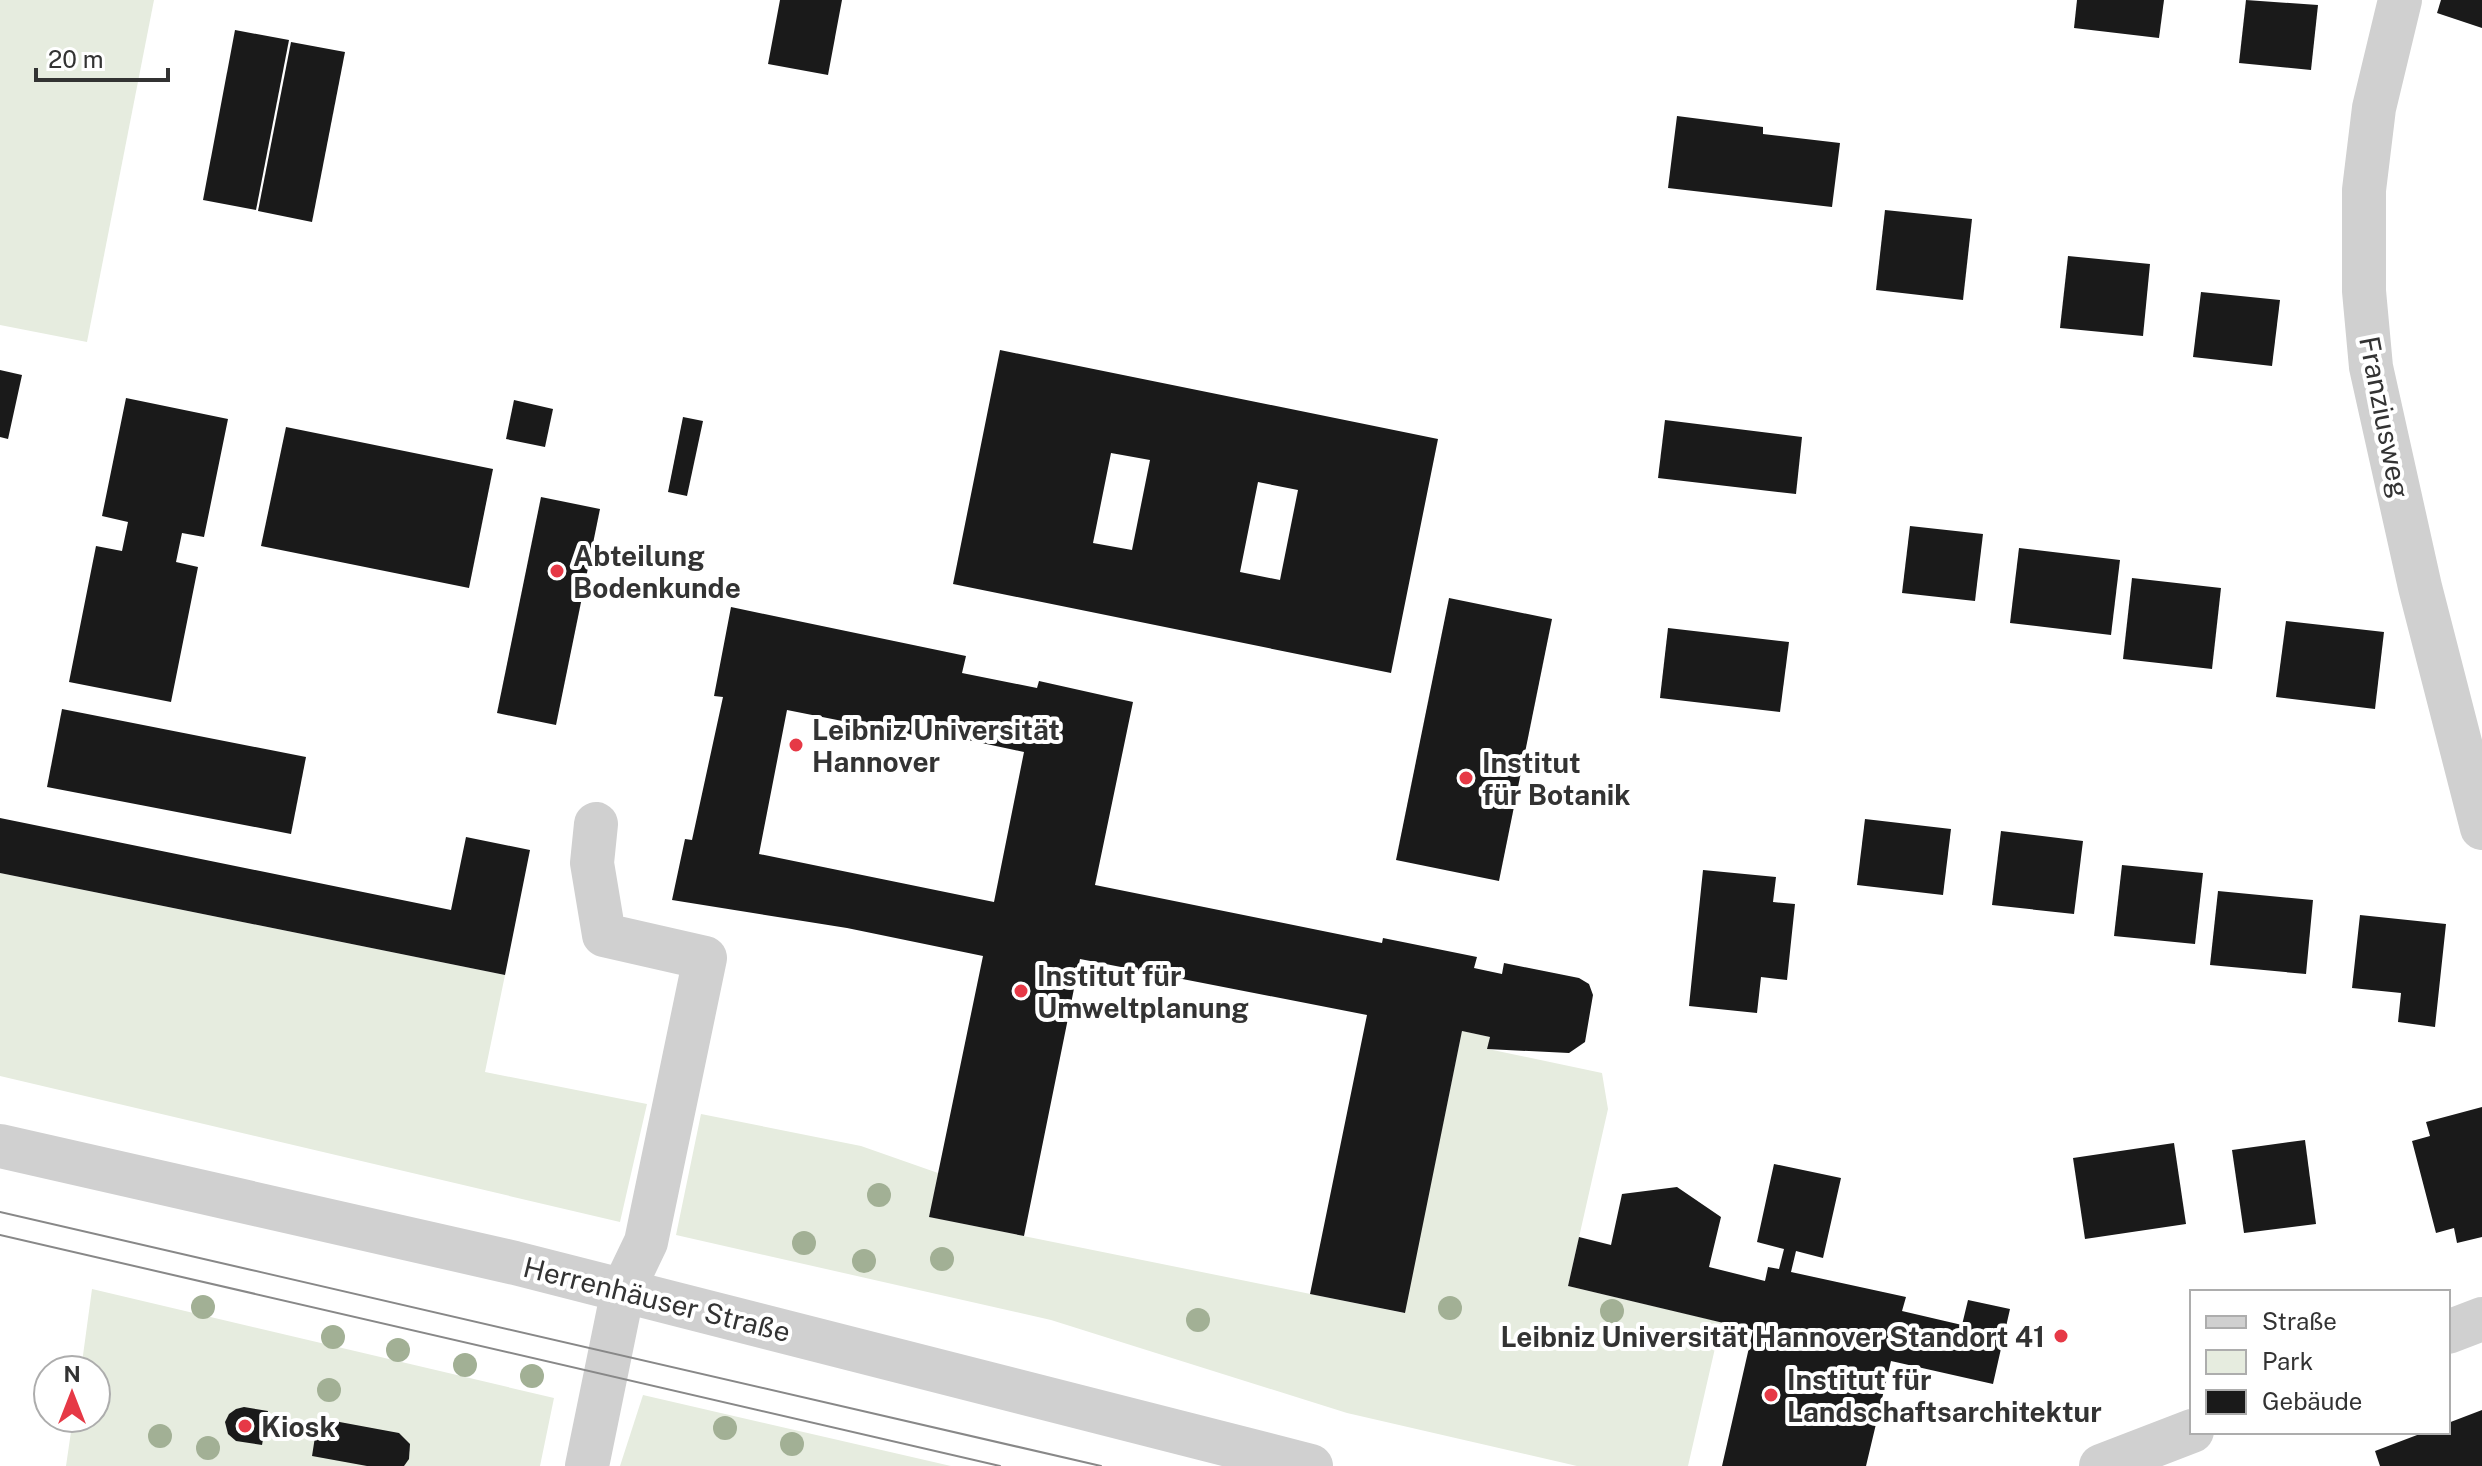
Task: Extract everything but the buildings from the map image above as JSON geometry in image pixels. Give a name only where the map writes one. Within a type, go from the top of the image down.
[{"type":"street","name":"Franziusweg","points":[[2400,0],[2374,108],[2364,190],[2364,291],[2371,367],[2420,587],[2482,828]]},
{"type":"street","points":[[587,1466],[623,1290],[646,1242],[705,958],[604,935],[592,863],[596,824]]},
{"type":"street","name":"Herrenhäuser Straße","points":[[0,1146],[500,1259],[1311,1466]]},
{"type":"street","points":[[2450,1331],[2482,1319]]},
{"type":"street","points":[[2101,1466],[2190,1432]]},
{"type":"green space","points":[[0,0],[154,0],[87,342],[0,325]]},
{"type":"green space","points":[[0,873],[505,975],[485,1072],[647,1104],[620,1222],[0,1076]]},
{"type":"green space","points":[[1462,1031],[1490,1037],[1488,1049],[1602,1073],[1608,1109],[1568,1286],[1721,1322],[1688,1466],[1577,1466],[1347,1413],[1051,1320],[676,1235],[701,1114],[861,1146],[938,1173],[930,1217],[1404,1313]]},
{"type":"green space","points":[[92,1289],[554,1398],[540,1466],[66,1466],[71,1434],[112,1434],[112,1354],[83,1354]]},
{"type":"green space","points":[[643,1395],[951,1466],[620,1466]]},
{"type":"tram line","points":[[0,1212],[1101,1466]]},
{"type":"tram line","points":[[0,1235],[1000,1466]]},
{"type":"place","name":"Abteilung Bodenkunde","points":[[557,571]]},
{"type":"place","name":"Leibniz Universität Hannover","points":[[796,745]]},
{"type":"place","name":"Institut für Botanik","points":[[1466,778]]},
{"type":"place","name":"Institut für Umweltplanung","points":[[1021,991]]},
{"type":"place","name":"Leibniz Universität Hannover Standort 41","points":[[2061,1336]]},
{"type":"place","name":"Institut für Landschaftsarchitektur","points":[[1771,1395]]},
{"type":"place","name":"Kiosk","points":[[245,1426]]}]
